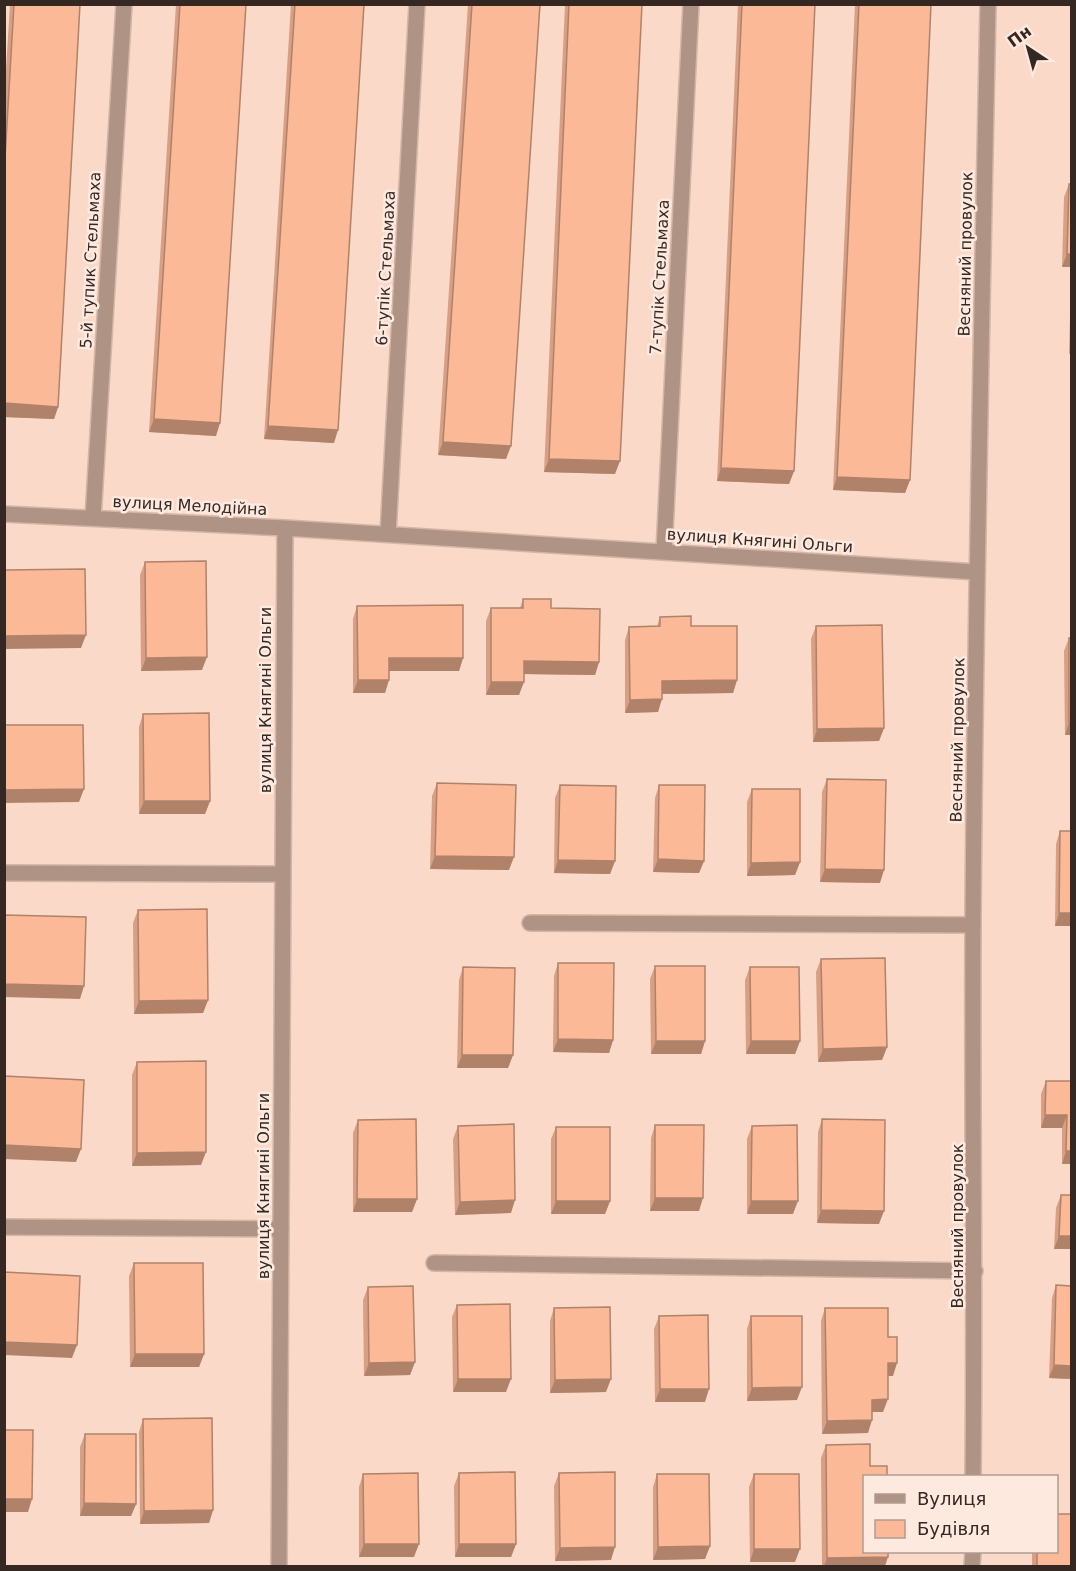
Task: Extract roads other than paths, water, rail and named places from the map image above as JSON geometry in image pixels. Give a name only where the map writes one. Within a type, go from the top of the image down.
[{"type":"street","name":"5-й тупик Стельмаха","points":[[93,518],[124,4]]},
{"type":"street","name":"6-тупік Стельмаха","points":[[388,534],[417,4]]},
{"type":"street","name":"7-тупік Стельмаха","points":[[664,552],[691,4]]},
{"type":"street","name":"Весняний провулок","points":[[973,1475],[975,1271],[973,925],[988,4]]},
{"type":"street","name":"вулиця Мелодійна","points":[[4,514],[285,528]]},
{"type":"street","name":"вулиця Княгині Ольги","points":[[279,1566],[285,528],[977,572]]},
{"type":"street","points":[[4,873],[282,874]]},
{"type":"street","points":[[530,923],[973,925]]},
{"type":"street","points":[[4,1227],[281,1229]]},
{"type":"street","points":[[434,1263],[975,1271]]}]
